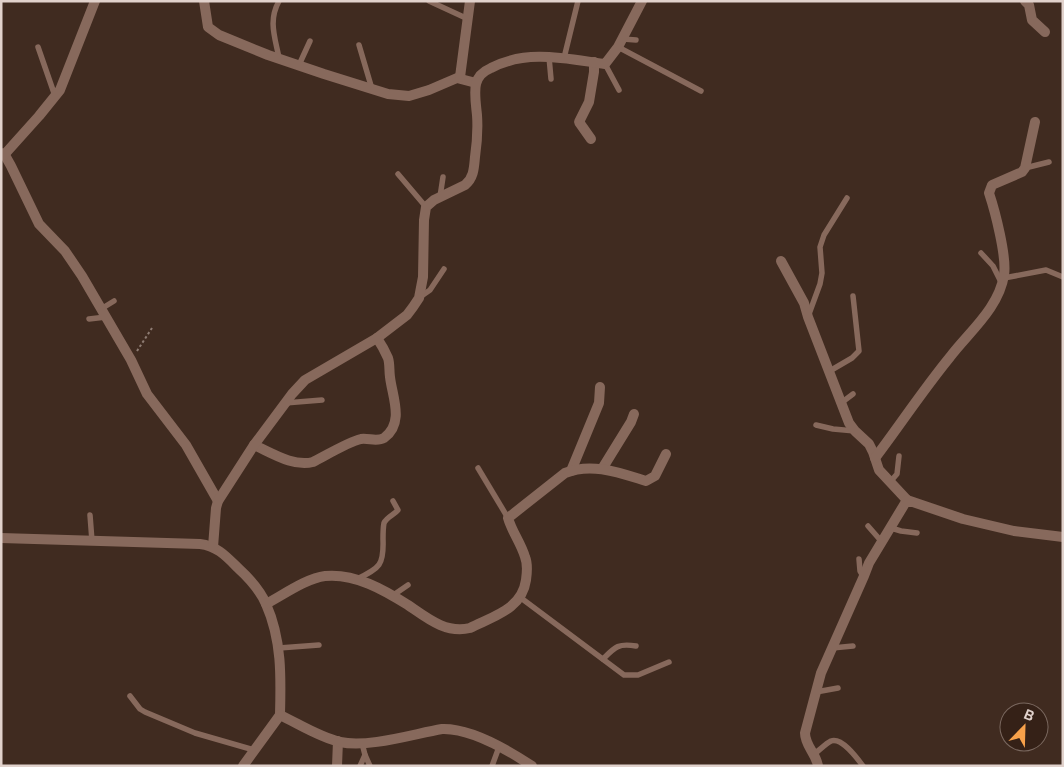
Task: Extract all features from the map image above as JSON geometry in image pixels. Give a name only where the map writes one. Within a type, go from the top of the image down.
[{"type":"street","points":[[95,1],[64,80],[55,96],[3,154],[11,166],[39,224],[65,251],[82,276],[131,360],[147,394],[186,445],[218,501]]},
{"type":"street","points":[[204,1],[208,27],[212,30],[279,58],[372,90],[409,96],[460,77],[476,83]]},
{"type":"street","points":[[460,77],[470,1]]},
{"type":"street","points":[[213,547],[218,501],[254,445],[285,403],[305,380],[377,338],[407,315],[419,298],[423,276],[426,207],[440,197],[470,182],[472,176],[476,155],[478,125],[476,83],[480,76],[508,60],[527,56],[564,58],[605,64],[620,43],[642,1]]},
{"type":"street","points":[[1026,1],[1032,20],[1045,32]]},
{"type":"street","points":[[591,139],[578,122],[589,102],[594,62]]},
{"type":"street","points":[[875,458],[949,358],[991,307],[1003,281],[1003,257],[989,193],[990,188],[996,183],[1022,172],[1025,168],[1035,122]]},
{"type":"street","points":[[781,261],[804,302],[828,372],[849,423],[869,444],[879,470],[907,500],[963,519],[1014,531],[1063,538]]},
{"type":"street","points":[[254,445],[294,462],[306,464],[359,440],[379,440],[385,437],[394,424],[396,413],[395,399],[390,377],[389,360],[377,338]]},
{"type":"street","points":[[571,471],[600,403],[600,387]]},
{"type":"street","points":[[602,468],[634,414]]},
{"type":"street","points":[[266,604],[319,577],[333,576],[356,579],[369,584],[446,628],[463,630],[470,628],[513,606],[521,598],[525,589],[527,566],[525,557],[511,529],[508,518],[565,473],[580,469],[602,468],[646,480],[655,476],[666,454]]},
{"type":"street","points":[[818,766],[814,754],[805,741],[805,733],[821,673],[864,576],[907,500]]},
{"type":"street","points":[[1,538],[200,544],[223,552],[250,580],[266,604],[279,648],[282,671],[280,715],[243,766]]},
{"type":"street","points":[[280,715],[316,733],[338,741],[362,743],[453,728],[483,739],[532,766]]},
{"type":"street","points":[[337,766],[338,741]]},
{"type":"lane","points":[[279,1],[274,11],[272,22],[279,58]]},
{"type":"lane","points":[[429,1],[468,19]]},
{"type":"lane","points":[[564,58],[578,1]]},
{"type":"lane","points":[[620,43],[636,40]]},
{"type":"lane","points":[[299,65],[310,42]]},
{"type":"lane","points":[[620,43],[701,91]]},
{"type":"lane","points":[[359,45],[372,90]]},
{"type":"lane","points":[[38,47],[55,96]]},
{"type":"lane","points":[[549,57],[551,80]]},
{"type":"lane","points":[[605,64],[619,90]]},
{"type":"lane","points":[[1025,168],[1050,162]]},
{"type":"lane","points":[[398,174],[426,207]]},
{"type":"lane","points":[[440,197],[443,177]]},
{"type":"lane","points":[[808,317],[822,274],[820,247],[824,235],[847,198]]},
{"type":"lane","points":[[981,253],[1003,281],[1046,270],[1063,277]]},
{"type":"lane","points":[[419,298],[430,290],[444,269]]},
{"type":"lane","points":[[828,372],[852,358],[859,351],[853,296]]},
{"type":"lane","points":[[89,319],[104,313],[114,301]]},
{"type":"lane","points":[[841,403],[853,394]]},
{"type":"lane","points":[[285,403],[322,400]]},
{"type":"lane","points":[[816,425],[855,431]]},
{"type":"lane","points":[[890,482],[897,474],[899,456]]},
{"type":"lane","points":[[478,468],[508,518]]},
{"type":"lane","points":[[356,579],[374,571],[380,565],[383,555],[384,524],[398,510],[393,501]]},
{"type":"lane","points":[[90,515],[92,541]]},
{"type":"lane","points":[[868,526],[882,542]]},
{"type":"lane","points":[[891,528],[917,533]]},
{"type":"lane","points":[[859,560],[860,571],[864,576]]},
{"type":"lane","points":[[392,596],[408,585]]},
{"type":"lane","points":[[521,598],[618,672],[629,676],[656,669],[669,662]]},
{"type":"lane","points":[[279,648],[320,645]]},
{"type":"lane","points":[[603,659],[619,645],[636,646]]},
{"type":"lane","points":[[832,648],[853,646]]},
{"type":"lane","points":[[816,692],[838,688]]},
{"type":"lane","points":[[130,696],[145,712],[195,733],[254,750]]},
{"type":"lane","points":[[814,754],[828,743],[836,741],[847,748],[863,766]]},
{"type":"lane","points":[[362,743],[370,766]]},
{"type":"lane","points":[[492,766],[498,747]]},
{"type":"lane","points":[[360,766],[365,756]]},
{"type":"path","points":[[131,360],[152,328]]}]
